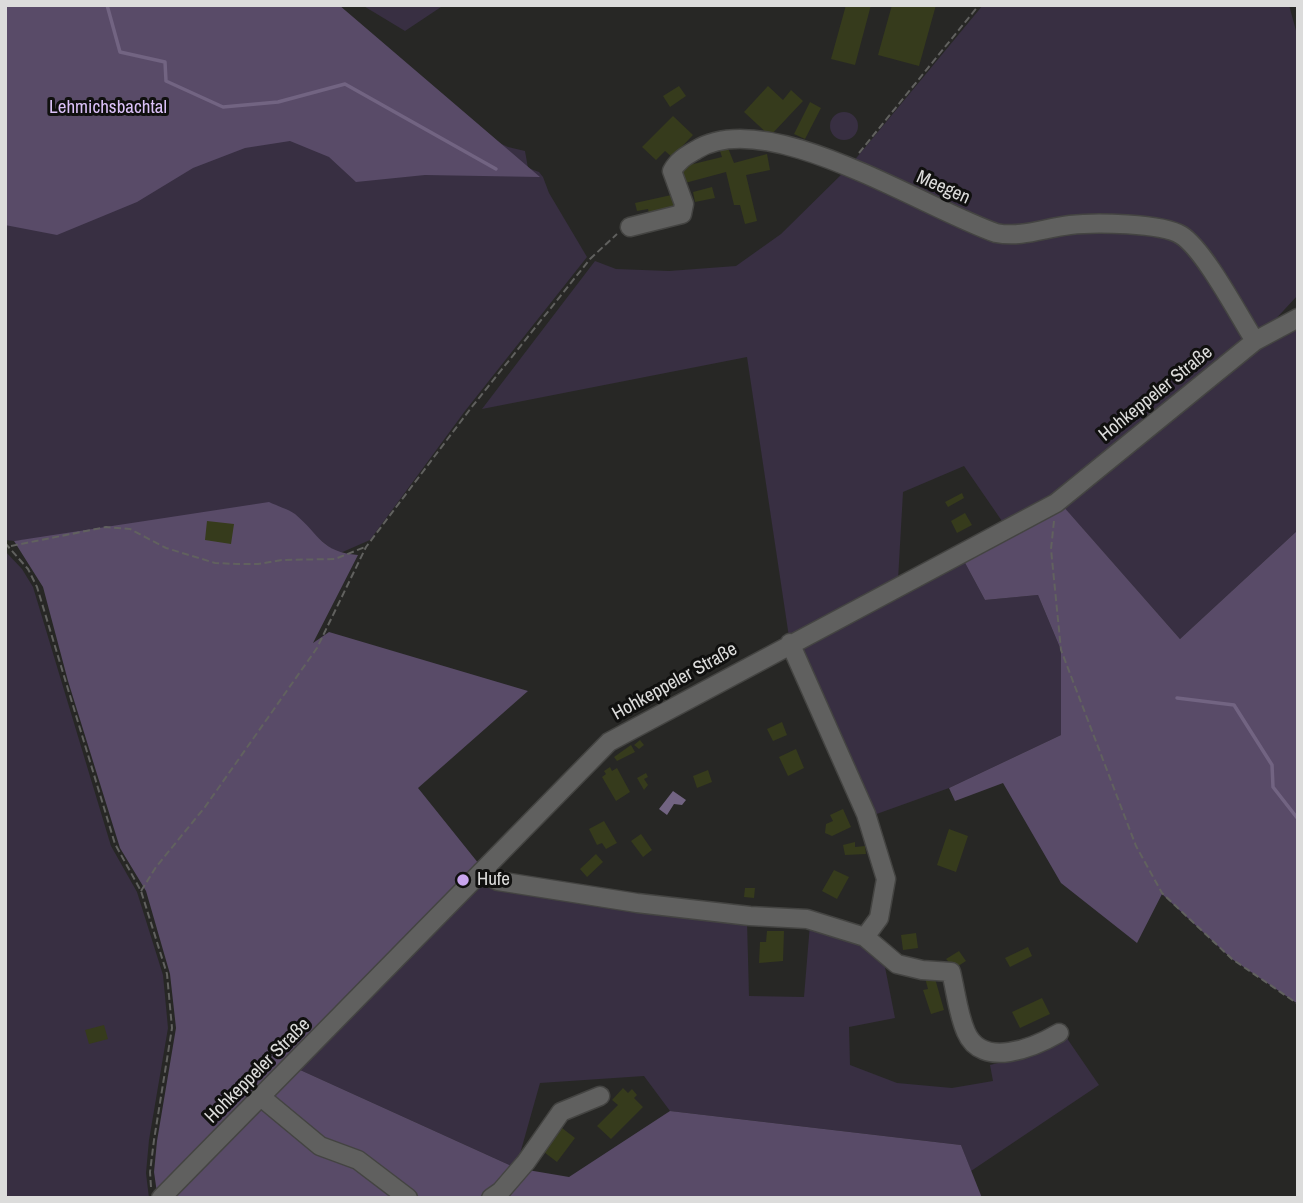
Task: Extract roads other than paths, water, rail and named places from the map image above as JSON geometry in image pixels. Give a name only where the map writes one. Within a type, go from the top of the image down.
[{"type":"street","name":"Meegen","points":[[630,227],[682,214],[684,204],[672,171],[677,162],[704,145],[730,138],[793,145],[996,233],[1020,235],[1074,225],[1159,227],[1180,234],[1200,255],[1255,341]]},
{"type":"street","name":"Hohkeppeler Straße","points":[[156,1193],[261,1097],[609,742],[1056,502],[1255,341],[1298,318]]},
{"type":"street","points":[[790,643],[866,814],[886,879],[878,918],[865,937]]},
{"type":"street","points":[[481,872],[498,881],[637,903],[750,916],[807,919],[865,937],[897,964],[922,970],[951,972],[966,1034],[979,1047],[1000,1054],[1022,1050],[1059,1033]]},
{"type":"street","points":[[491,1198],[501,1191],[526,1162],[561,1112],[600,1096]]},
{"type":"street","points":[[261,1097],[320,1146],[358,1160],[408,1198]]},
{"type":"waterway","points":[[63,5],[84,5]]},
{"type":"waterway","points":[[107,5],[120,52],[165,62],[166,81],[223,107],[278,102],[345,84],[496,169]]},
{"type":"waterway","points":[[1177,698],[1234,705],[1272,765],[1273,787],[1298,819]]},
{"type":"place","name":"Hufe","points":[[463,880]]},
{"type":"park label","name":"Lehmichsbachtal","points":[[108,108]]}]
